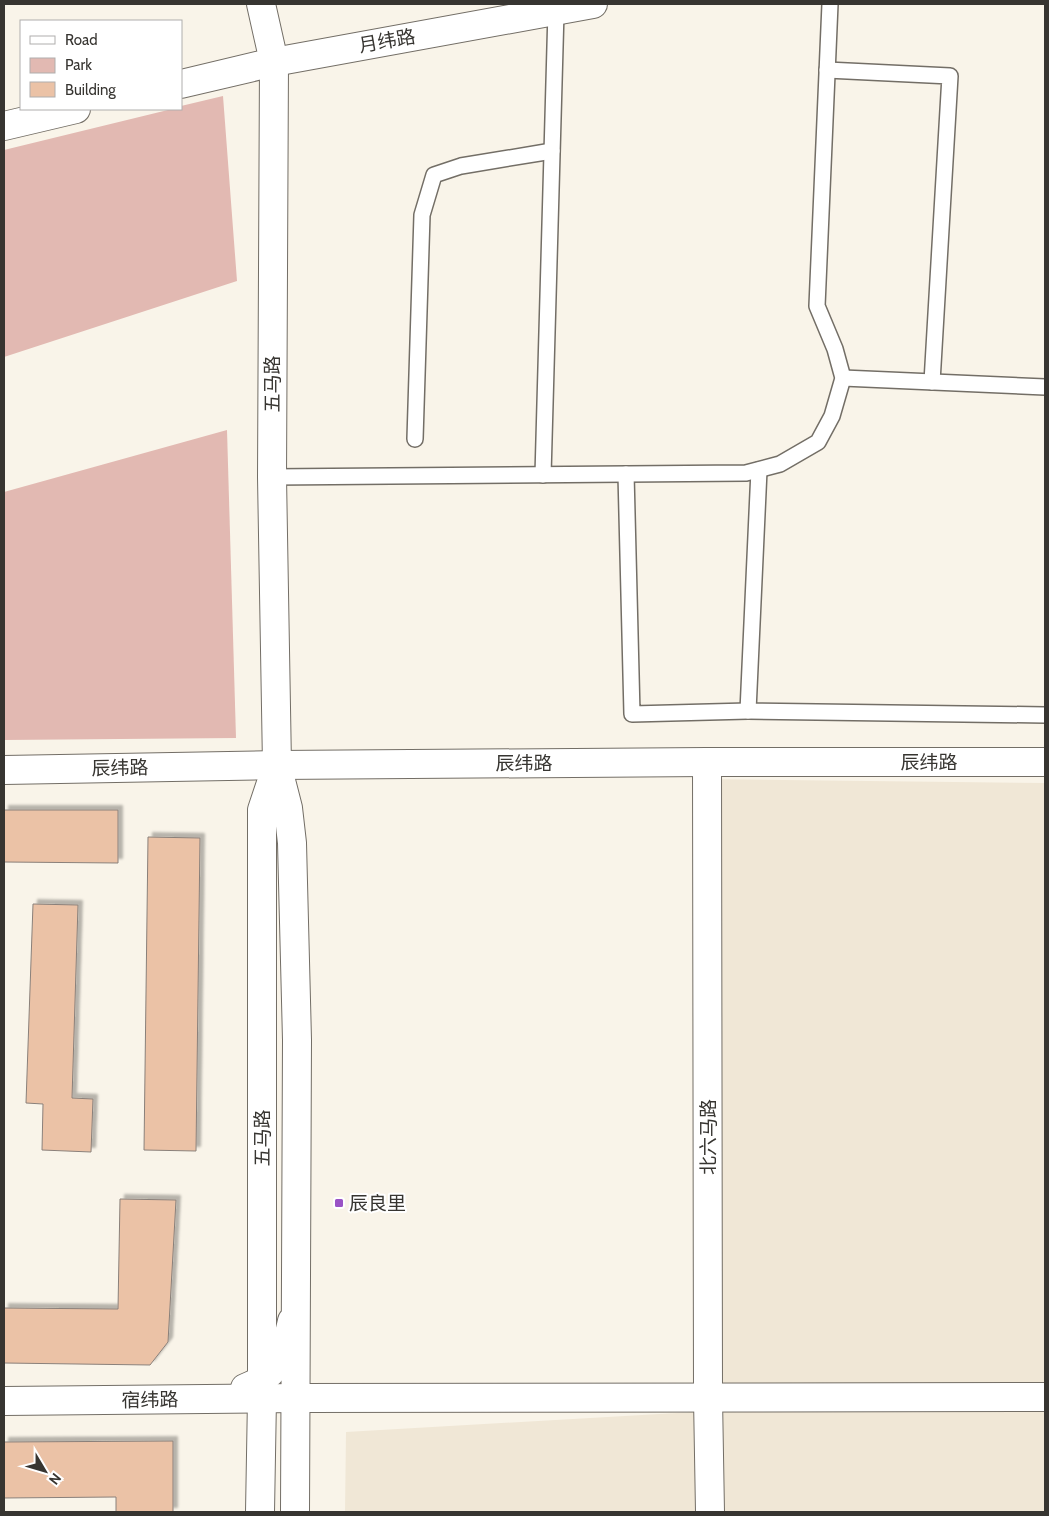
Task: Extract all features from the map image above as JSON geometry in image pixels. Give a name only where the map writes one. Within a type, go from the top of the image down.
[{"type":"street","name":"五马路","points":[[261,4],[274,62],[272,478],[277,765],[288,808],[292,843],[297,1040],[295,1512]]},
{"type":"street","name":"月纬路","points":[[182,84],[274,62],[593,4]]},
{"type":"street","points":[[4,126],[72,110]]},
{"type":"street","name":"北六马路","points":[[707,762],[708,1398],[710,1512]]},
{"type":"street","name":"辰纬路","points":[[4,770],[277,765],[1045,762]]},
{"type":"street","name":"五马路","points":[[260,1512],[262,1390],[262,810],[277,765]]},
{"type":"street","points":[[295,1309],[282,1357],[262,1390],[296,1398],[1045,1397]]},
{"type":"street","name":"宿纬路","points":[[4,1401],[216,1399],[262,1390]]},
{"type":"lane","points":[[272,478],[746,473],[780,464],[818,442],[832,416],[843,378],[835,349],[817,306],[830,4]]},
{"type":"lane","points":[[543,475],[556,10]]},
{"type":"lane","points":[[827,70],[950,76],[932,382]]},
{"type":"lane","points":[[415,439],[422,215],[434,175],[461,166],[552,150]]},
{"type":"lane","points":[[843,378],[1045,387]]},
{"type":"lane","points":[[748,711],[759,470]]},
{"type":"lane","points":[[626,474],[632,714],[748,711],[1045,715]]},
{"type":"shaded area","points":[[696,779],[1045,783],[1045,1512],[345,1512],[346,1432],[694,1412]]},
{"type":"green space","points":[[223,96],[237,281],[4,357],[4,150],[168,110],[182,110],[182,106]]},
{"type":"green space","points":[[227,430],[236,738],[4,740],[4,492]]},
{"type":"building","points":[[4,810],[118,810],[118,863],[4,862]]},
{"type":"building","points":[[148,837],[200,838],[196,1151],[144,1150]]},
{"type":"building","points":[[33,904],[78,905],[72,1098],[93,1099],[91,1152],[42,1150],[43,1104],[26,1103]]},
{"type":"building","points":[[120,1199],[176,1200],[168,1342],[150,1365],[4,1363],[4,1308],[118,1309]]},
{"type":"building","points":[[173,1441],[173,1512],[116,1512],[116,1497],[4,1498],[4,1442]]},
{"type":"place","name":"辰良里","points":[[339,1203]]}]
